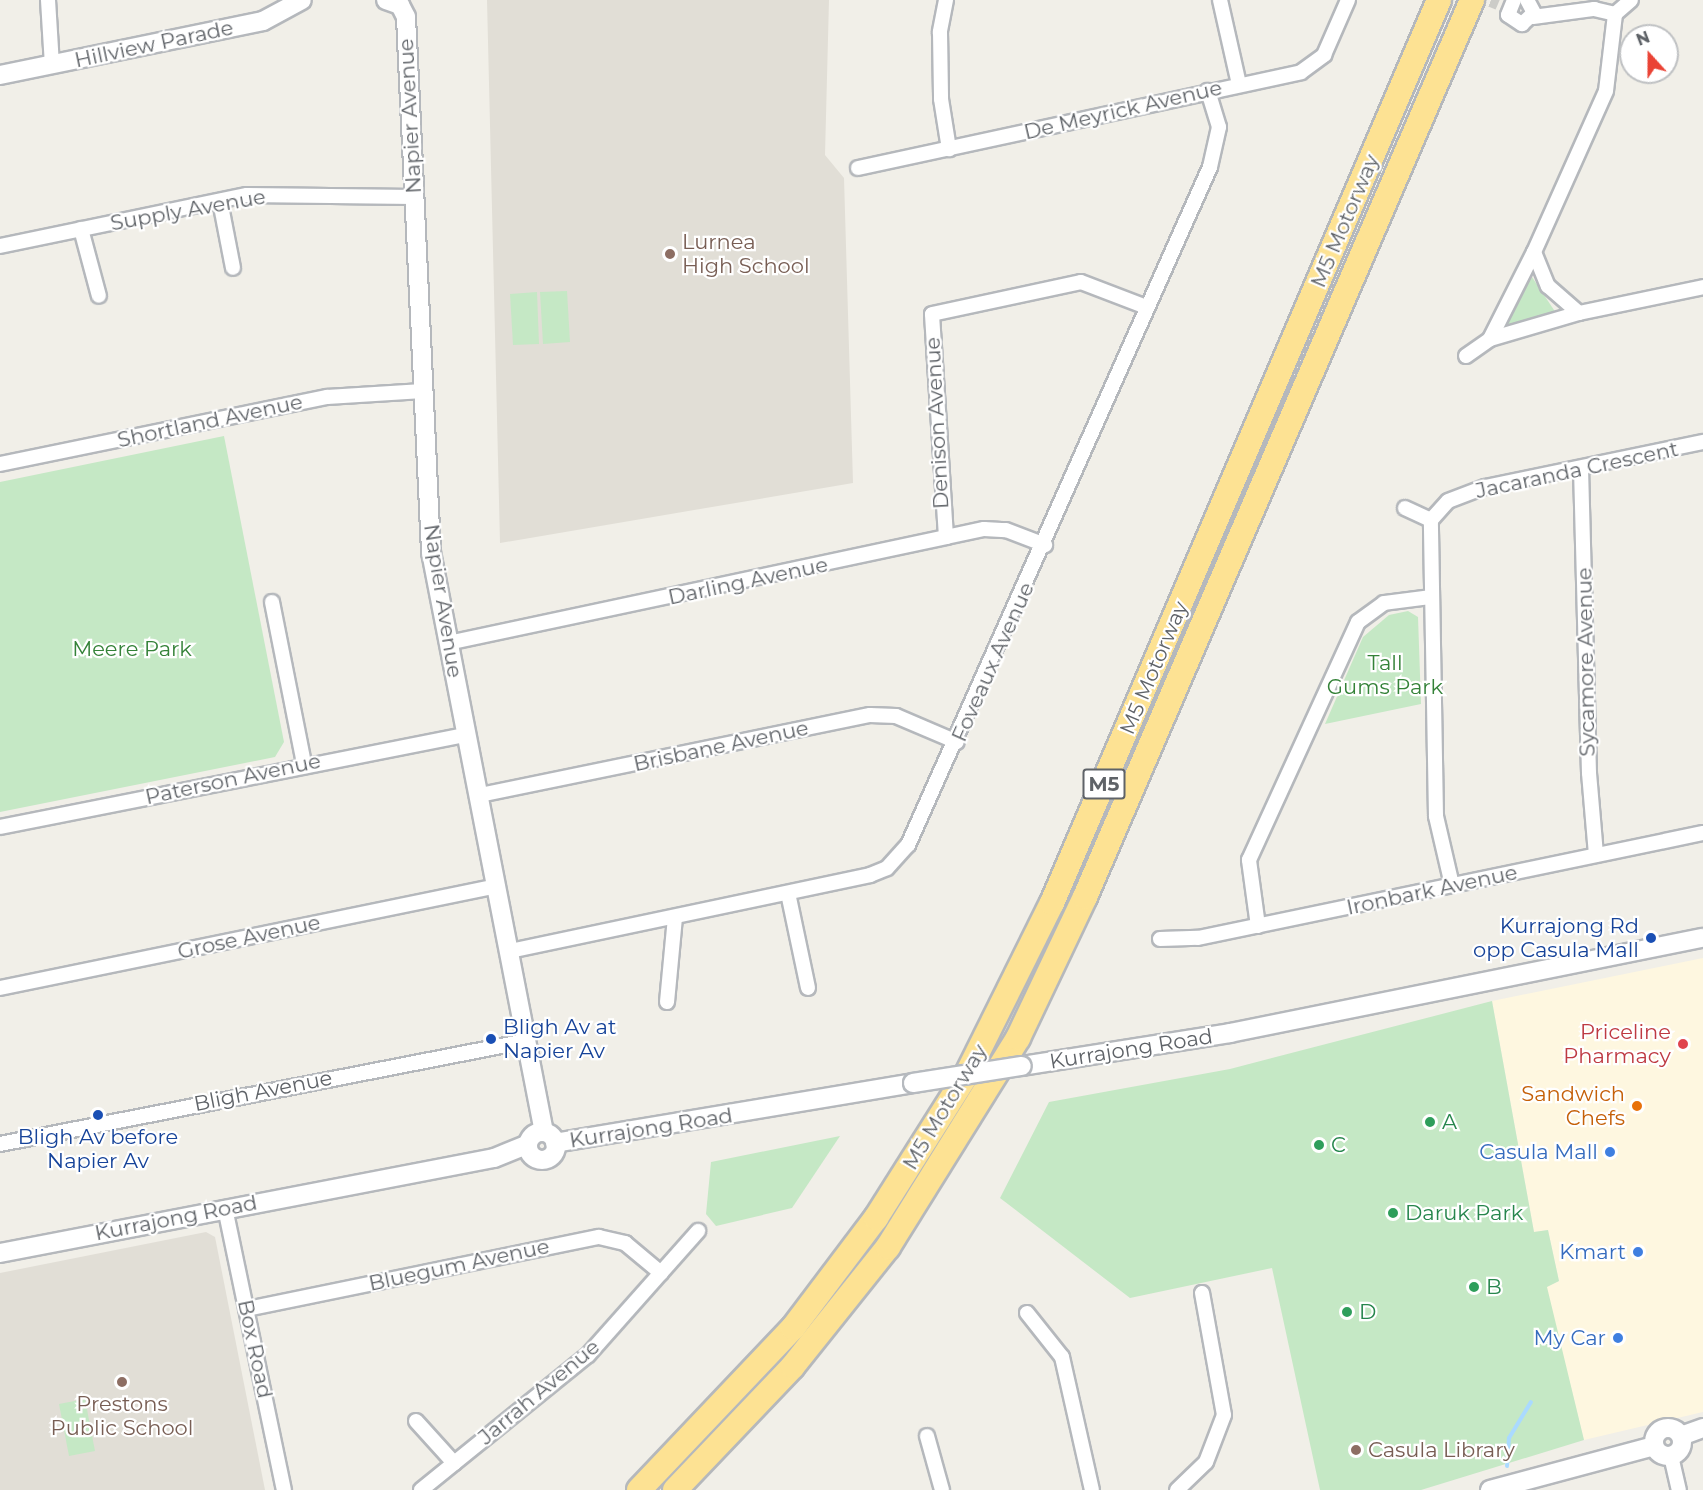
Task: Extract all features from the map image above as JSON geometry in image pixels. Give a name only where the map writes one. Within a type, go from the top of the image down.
[{"type":"highway","name":"M5 Motorway","points":[[639,1490],[793,1328],[876,1218],[972,1065],[1052,903],[1439,0]]},
{"type":"highway","name":"M5 Motorway","points":[[675,1490],[793,1366],[888,1247],[1018,1038],[1085,897],[1472,0]]},
{"type":"main road","name":"Hillview Parade","points":[[0,75],[264,21],[302,0]]},
{"type":"main road","name":"Napier Avenue","points":[[398,2],[406,17],[430,542],[527,1041],[550,1137]]},
{"type":"main road","name":"Kurrajong Road","points":[[0,1253],[494,1158],[527,1145],[533,1135],[550,1137],[1230,1033],[1703,938]]},
{"type":"main road","points":[[527,1145],[532,1156],[544,1160],[550,1137]]},
{"type":"main road","points":[[1490,1490],[1654,1446],[1665,1428],[1681,1436],[1703,1428]]},
{"type":"main road","points":[[1654,1446],[1671,1456],[1680,1449],[1681,1436]]},
{"type":"street","points":[[48,0],[52,65]]},
{"type":"street","points":[[946,0],[940,54],[949,149]]},
{"type":"street","points":[[1220,0],[1239,84]]},
{"type":"street","name":"De Meyrick Avenue","points":[[858,168],[1208,91],[1315,65],[1348,0]]},
{"type":"street","points":[[1527,0],[1533,17]]},
{"type":"street","points":[[1490,339],[1534,252],[1606,92],[1615,14],[1631,0]]},
{"type":"street","points":[[1507,3],[1514,22],[1522,24],[1533,17],[1594,9],[1615,14]]},
{"type":"street","name":"Foveaux Avenue","points":[[510,951],[788,893],[887,868],[908,845],[1045,545],[1146,307],[1210,167],[1219,127],[1208,91]]},
{"type":"street","name":"Supply Avenue","points":[[0,246],[220,201],[276,194],[414,197]]},
{"type":"street","points":[[220,201],[233,268]]},
{"type":"street","points":[[81,230],[99,296]]},
{"type":"street","points":[[1534,252],[1548,286],[1579,313]]},
{"type":"street","name":"Denison Avenue","points":[[946,537],[932,314],[1081,282],[1146,307]]},
{"type":"street","points":[[1467,356],[1490,339],[1579,313],[1703,287]]},
{"type":"street","name":"Shortland Avenue","points":[[0,464],[327,397],[423,391]]},
{"type":"street","name":"Jacaranda Crescent","points":[[1431,520],[1448,501],[1485,487],[1703,442]]},
{"type":"street","name":"Sycamore Avenue","points":[[1581,468],[1589,773],[1596,855]]},
{"type":"street","points":[[1405,508],[1431,520],[1436,816],[1452,885]]},
{"type":"street","name":"Darling Avenue","points":[[448,643],[995,528],[1045,545]]},
{"type":"street","points":[[1258,926],[1249,860],[1358,622],[1384,603],[1431,597]]},
{"type":"street","points":[[272,602],[303,764]]},
{"type":"street","name":"Brisbane Avenue","points":[[480,795],[870,715],[896,716],[957,742]]},
{"type":"street","name":"Paterson Avenue","points":[[0,827],[303,764],[466,735]]},
{"type":"street","name":"Ironbark Avenue","points":[[1160,939],[1184,941],[1703,833]]},
{"type":"street","name":"Grose Avenue","points":[[0,988],[497,886]]},
{"type":"street","points":[[788,893],[808,988]]},
{"type":"street","points":[[667,1002],[675,917]]},
{"type":"street","name":"Bligh Avenue","points":[[0,1144],[527,1041]]},
{"type":"street","name":"Box Road","points":[[225,1208],[284,1490]]},
{"type":"street","name":"Jarrah Avenue","points":[[421,1490],[588,1355],[698,1231]]},
{"type":"street","name":"Bluegum Avenue","points":[[247,1309],[592,1237],[625,1243],[661,1273]]},
{"type":"street","points":[[1177,1490],[1206,1462],[1224,1415],[1202,1293]]},
{"type":"street","points":[[1027,1313],[1062,1356],[1092,1490]]},
{"type":"street","points":[[417,1421],[454,1463]]},
{"type":"street","points":[[927,1436],[942,1490]]},
{"type":"street","points":[[1671,1456],[1679,1490]]},
{"type":"shaded area","name":"Lurnea High School","points":[[487,0],[829,0],[825,155],[844,178],[853,483],[500,543]]},
{"type":"shaded area","name":"Casula Mall","points":[[1703,958],[1703,1412],[1584,1440],[1546,1287],[1559,1281],[1548,1230],[1534,1232],[1492,1001]]},
{"type":"shaded area","name":"Prestons Public School","points":[[206,1232],[215,1237],[265,1490],[0,1490],[0,1273]]},
{"type":"green space","points":[[1532,277],[1556,313],[1506,328],[1503,325]]},
{"type":"green space","points":[[567,291],[570,342],[543,344],[540,292]]},
{"type":"green space","points":[[537,292],[539,344],[513,345],[510,294]]},
{"type":"green space","name":"Meere Park","points":[[224,436],[284,742],[275,757],[0,812],[0,482]]},
{"type":"green space","name":"Tall Gums Park","points":[[1408,611],[1418,617],[1421,704],[1325,724],[1363,637],[1389,615]]},
{"type":"green space","points":[[1492,1001],[1534,1232],[1548,1230],[1559,1281],[1547,1287],[1584,1440],[1421,1490],[1320,1490],[1272,1268],[1130,1298],[1000,1198],[1049,1102],[1230,1069]]},
{"type":"green space","points":[[840,1136],[792,1208],[716,1226],[706,1214],[711,1162]]},
{"type":"green space","points":[[85,1399],[95,1451],[69,1456],[59,1404]]},
{"type":"waterway","points":[[1507,1466],[1509,1438],[1531,1402]]},
{"type":"tunnel","points":[[1491,0],[1498,3]]},
{"type":"place","name":"Lurnea High School","points":[[670,254]]},
{"type":"place","name":"Kurrajong Rd opp Casula Mall","points":[[1651,938]]},
{"type":"place","name":"Bligh Av at Napier Av","points":[[491,1039]]},
{"type":"place","name":"Priceline Pharmacy","points":[[1683,1044]]},
{"type":"place","name":"Sandwich Chefs","points":[[1637,1106]]},
{"type":"place","name":"Bligh Av before Napier Av","points":[[98,1115]]},
{"type":"place","name":"A","points":[[1430,1122]]},
{"type":"place","name":"C","points":[[1319,1145]]},
{"type":"place","name":"Casula Mall","points":[[1610,1152]]},
{"type":"place","name":"Daruk Park","points":[[1393,1213]]},
{"type":"place","name":"Kmart","points":[[1638,1252]]},
{"type":"place","name":"B","points":[[1474,1287]]},
{"type":"place","name":"D","points":[[1347,1312]]},
{"type":"place","name":"My Car","points":[[1618,1338]]},
{"type":"place","name":"Prestons Public School","points":[[122,1382]]},
{"type":"place","name":"Casula Library","points":[[1356,1450]]}]
